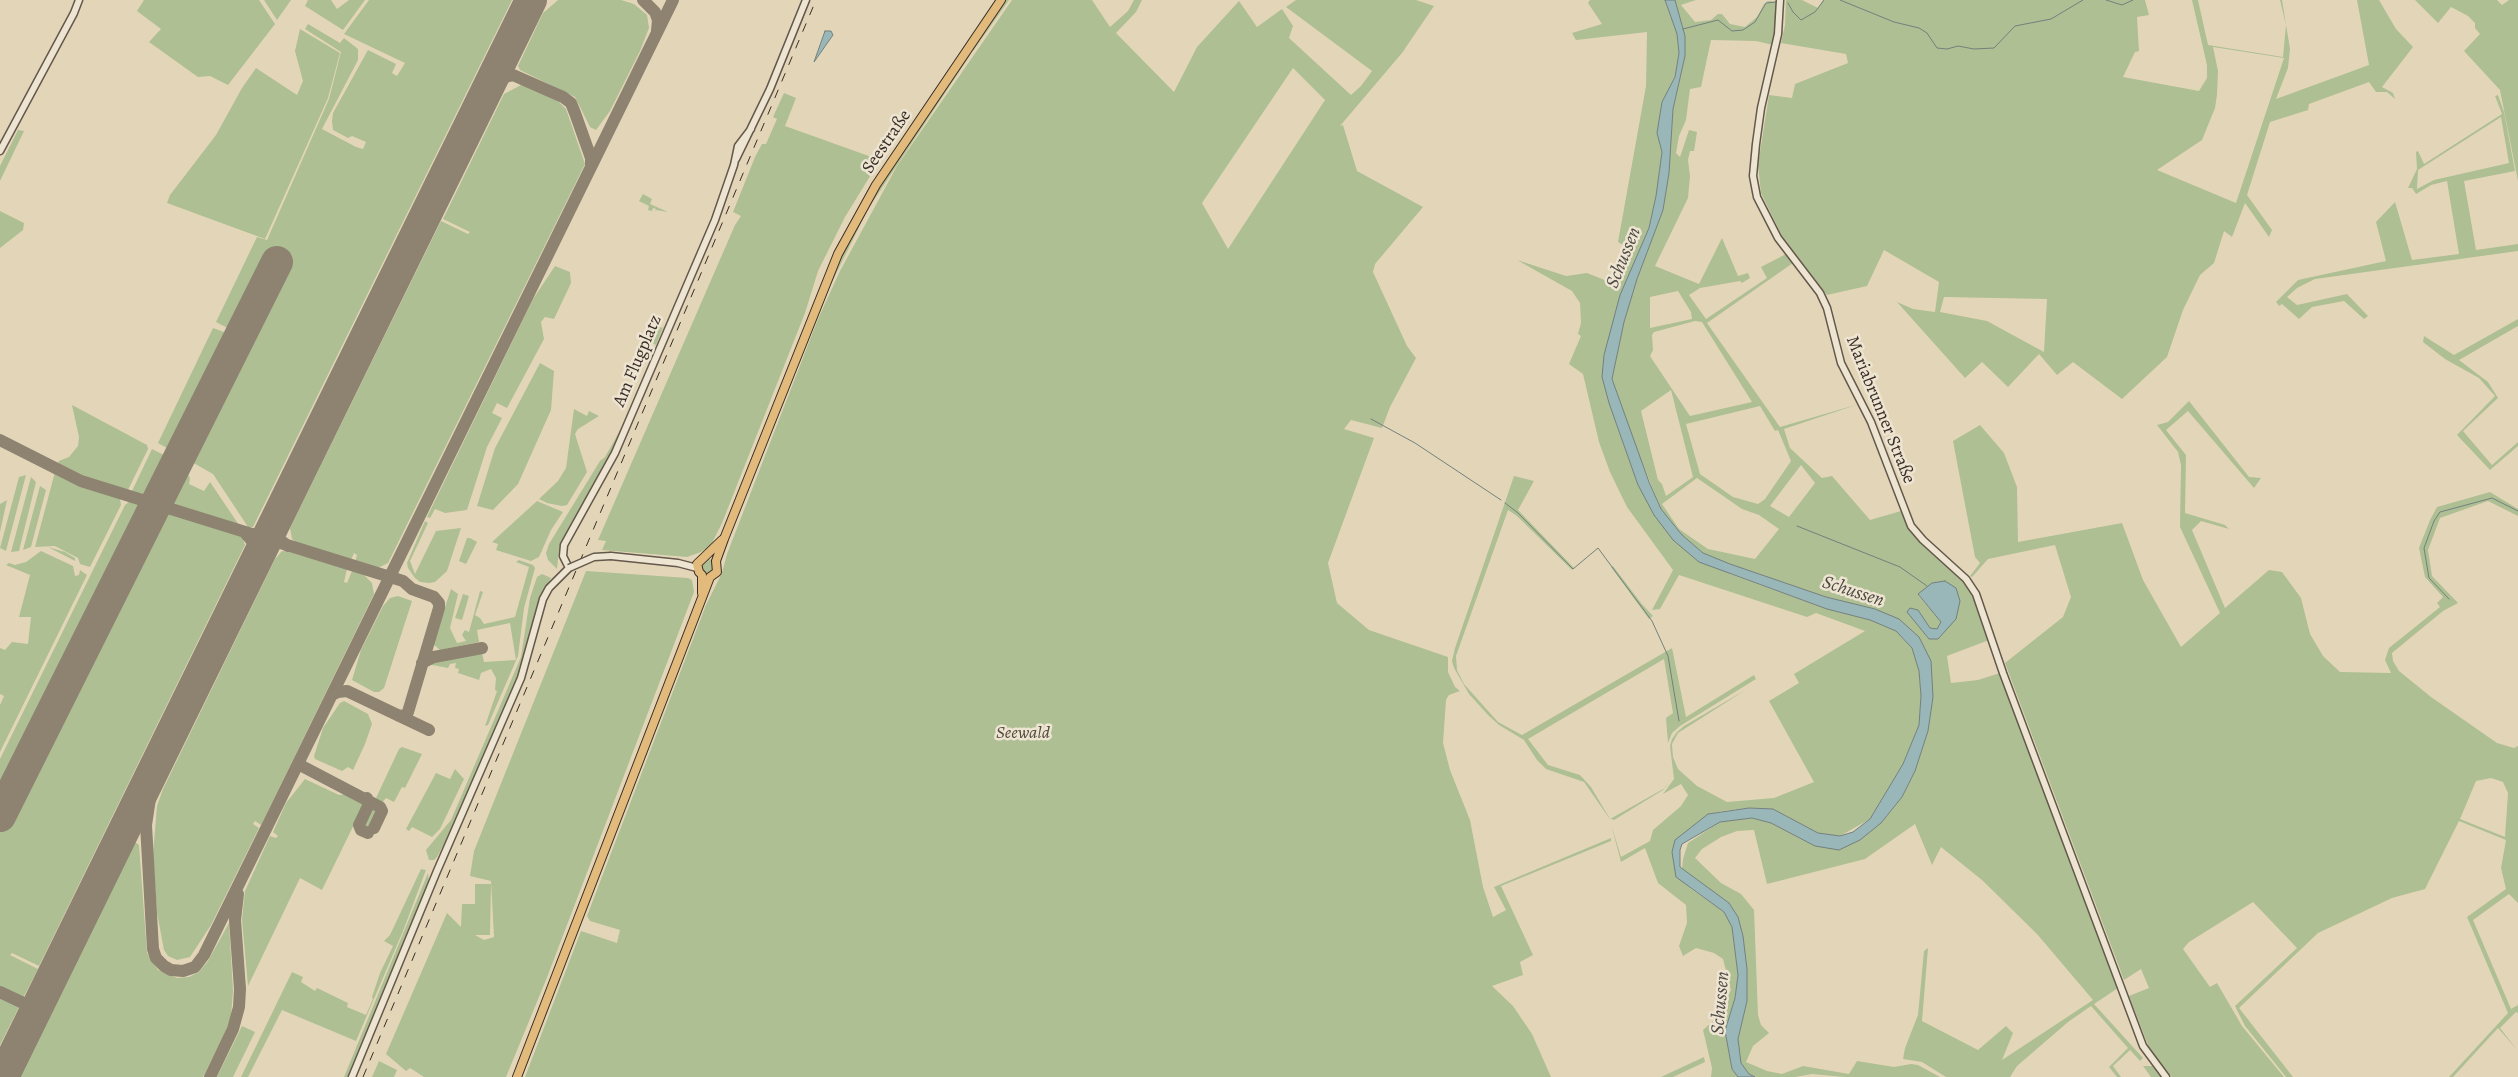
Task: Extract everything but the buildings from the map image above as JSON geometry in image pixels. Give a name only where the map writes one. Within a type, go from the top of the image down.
[{"type":"main road","name":"Seestraße","points":[[706,576],[717,572],[716,561],[724,538],[838,254],[862,208],[1001,0]]},
{"type":"main road","points":[[701,562],[724,538]]},
{"type":"main road","points":[[701,562],[716,561]]},
{"type":"main road","points":[[517,1077],[702,598],[706,576],[701,562]]},
{"type":"street","points":[[0,151],[74,13],[79,0]]},
{"type":"street","name":"Am Flugplatz","points":[[569,568],[563,556],[564,545],[615,453],[714,220],[736,160],[770,89],[806,0]]},
{"type":"street","name":"Mariabrunner Straße","points":[[1780,0],[1778,34],[1761,108],[1756,144],[1753,176],[1757,197],[1778,238],[1820,293],[1827,308],[1841,363],[1871,422],[1911,526],[1973,586],[2003,673],[2143,1046],[2166,1077]]},
{"type":"street","points":[[352,1077],[437,871],[521,678],[529,655],[539,612],[549,588],[569,568],[594,557],[611,556],[678,563],[701,562]]},
{"type":"green space","points":[[144,0],[259,0],[275,24],[228,85],[210,76],[198,77],[149,42],[161,29],[137,11]]},
{"type":"green space","points":[[264,0],[291,0],[277,20]]},
{"type":"green space","points":[[308,0],[331,0],[337,9],[349,0],[365,0],[343,30],[305,6]]},
{"type":"green space","points":[[369,0],[512,0],[253,527],[248,527],[213,474],[158,443],[213,328],[241,338],[241,335],[216,322],[257,237],[267,240],[329,99],[341,52],[305,29],[308,24],[340,43],[344,38],[358,49],[358,60],[322,129],[356,147],[363,149],[366,142],[352,136],[348,138],[333,130],[332,121],[333,113],[368,50],[396,64],[392,73],[397,76],[405,63],[344,34]]},
{"type":"green space","points":[[558,0],[621,0],[634,4],[647,15],[649,28],[640,51],[610,111],[596,130],[590,127],[575,97],[520,70],[518,66],[543,13]]},
{"type":"green space","points":[[1005,0],[1009,0],[973,51],[973,46]]},
{"type":"green space","name":"Seewald","points":[[1012,0],[1092,0],[1110,27],[1128,11],[1134,0],[1142,0],[1136,12],[1116,33],[1174,92],[1197,47],[1239,1],[1257,27],[1282,9],[1293,26],[1289,38],[1351,95],[1361,86],[1372,71],[1286,7],[1296,0],[1416,0],[1434,6],[1402,53],[1340,126],[1343,125],[1357,171],[1423,207],[1375,264],[1373,272],[1407,346],[1416,358],[1390,407],[1382,428],[1351,420],[1344,429],[1374,438],[1328,563],[1337,603],[1369,630],[1448,657],[1448,672],[1455,687],[1460,691],[1449,695],[1446,700],[1443,743],[1450,770],[1470,820],[1483,887],[1493,917],[1506,910],[1494,887],[1611,838],[1611,841],[1501,886],[1533,955],[1520,962],[1523,975],[1492,986],[1513,1006],[1532,1034],[1551,1077],[525,1077],[581,931],[617,943],[620,930],[590,921],[587,916],[706,605],[722,573],[727,554],[818,319],[840,271],[897,166]],"holes":[[[1293,68],[1325,100],[1228,249],[1202,203]]]},
{"type":"green space","points":[[1590,0],[1665,0],[1677,34],[1679,53],[1675,77],[1662,102],[1657,133],[1662,152],[1656,196],[1649,228],[1604,355],[1603,377],[1609,403],[1638,485],[1654,515],[1730,574],[1827,609],[1870,620],[1896,631],[1912,648],[1919,671],[1921,696],[1919,725],[1903,764],[1870,819],[1840,836],[1818,833],[1773,809],[1748,808],[1723,811],[1708,814],[1672,852],[1690,888],[1724,912],[1732,927],[1738,975],[1735,998],[1725,1031],[1732,1069],[1738,1077],[1711,1077],[1712,1068],[1703,1030],[1725,1010],[1728,994],[1731,990],[1723,959],[1714,953],[1696,948],[1683,956],[1679,946],[1687,923],[1686,905],[1658,883],[1645,848],[1621,862],[1611,824],[1621,857],[1650,841],[1653,830],[1681,806],[1688,795],[1681,784],[1663,794],[1674,779],[1670,746],[1672,739],[1684,726],[1747,689],[1678,733],[1672,744],[1673,757],[1678,769],[1697,786],[1727,802],[1774,798],[1814,782],[1769,701],[1799,683],[1794,674],[1865,631],[1816,613],[1807,617],[1679,575],[1660,609],[1652,610],[1673,570],[1627,507],[1610,472],[1599,442],[1583,374],[1569,364],[1581,336],[1578,334],[1581,323],[1580,303],[1572,291],[1517,260],[1566,276],[1587,273],[1612,283],[1628,248],[1618,242],[1646,86],[1647,32],[1576,40],[1572,33],[1602,24],[1588,3]]},
{"type":"green space","points":[[1675,0],[1696,0],[1681,5],[1695,22],[1711,20],[1718,14],[1722,14],[1730,24],[1745,27],[1757,17],[1764,4],[1768,1],[1778,2],[1778,19],[1773,45],[1756,41],[1711,40],[1701,87],[1690,89],[1686,120],[1679,136],[1676,153],[1680,157],[1689,130],[1697,132],[1694,151],[1690,151],[1688,160],[1690,176],[1688,198],[1655,266],[1699,284],[1722,238],[1738,276],[1748,273],[1750,278],[1742,283],[1740,281],[1700,288],[1689,295],[1706,319],[1767,278],[1761,267],[1786,254],[1793,263],[1707,323],[1780,427],[1859,404],[1784,429],[1790,448],[1822,478],[1832,476],[1870,520],[1901,511],[1908,527],[1924,546],[1964,577],[1970,586],[1989,640],[1947,656],[1951,683],[1978,680],[2000,673],[2118,988],[2094,1004],[2143,1058],[2140,1061],[2130,1050],[2113,1066],[2121,1077],[2117,1077],[2109,1067],[2128,1048],[2091,1006],[2068,1022],[2017,1066],[2010,1077],[1946,1077],[1922,1062],[1903,1059],[1905,1048],[1918,1015],[1924,951],[1928,948],[1922,1021],[1978,1050],[2006,1026],[2013,1033],[2002,1060],[2093,1000],[2037,934],[1982,880],[1941,847],[1932,865],[1915,824],[1865,859],[1767,884],[1754,830],[1737,831],[1721,837],[1702,849],[1695,858],[1721,883],[1741,894],[1754,910],[1758,1015],[1761,1025],[1769,1033],[1753,1046],[1746,1062],[1767,1071],[1782,1074],[1803,1066],[1849,1074],[1857,1061],[1894,1067],[1911,1064],[1918,1065],[1940,1077],[1844,1077],[1812,1074],[1795,1077],[1755,1077],[1749,1074],[1741,1063],[1738,1039],[1747,1001],[1743,936],[1738,917],[1729,903],[1682,869],[1688,843],[1720,822],[1752,818],[1771,823],[1815,846],[1881,823],[1902,797],[1915,771],[1928,731],[1931,661],[1875,609],[1826,597],[1703,553],[1682,535],[1661,509],[1632,438],[1612,379],[1624,322],[1637,279],[1663,210],[1669,173],[1673,109],[1685,56],[1685,36]],"holes":[[[1678,291],[1691,312],[1692,319],[1650,328],[1650,297]],[[1695,321],[1702,322],[1752,402],[1690,416],[1650,356],[1653,350],[1652,335],[1654,332]],[[1671,390],[1693,477],[1666,496],[1662,484],[1658,480],[1641,411]],[[1760,406],[1775,431],[1778,430],[1791,461],[1765,499],[1758,504],[1733,497],[1700,474],[1686,424]],[[1801,465],[1815,483],[1789,517],[1770,506]],[[1697,478],[1742,509],[1759,515],[1779,529],[1755,559],[1708,549],[1679,529],[1662,504]],[[1918,595],[1956,619],[1929,639],[1911,616],[1917,610],[1930,628],[1937,630],[1941,622]]]},
{"type":"green space","points":[[1786,0],[1802,0],[1818,8],[1823,0],[2145,0],[2149,15],[2137,17],[2139,51],[2135,52],[2123,77],[2199,91],[2207,78],[2207,65],[2192,0],[2198,0],[2208,45],[2283,57],[2286,25],[2280,0],[2282,0],[2290,49],[2288,68],[2276,99],[2369,65],[2357,0],[2379,0],[2396,29],[2413,47],[2382,87],[2393,93],[2395,99],[2387,92],[2376,92],[2369,82],[2309,104],[2308,110],[2270,122],[2247,195],[2272,230],[2269,237],[2245,203],[2232,237],[2224,231],[2214,263],[2200,275],[2183,310],[2167,357],[2122,399],[2073,362],[2057,375],[2039,354],[2008,387],[1982,362],[1965,378],[1897,302],[1913,309],[1935,312],[1939,282],[1884,250],[1867,286],[1827,295],[1782,236],[1761,193],[1758,165],[1769,95],[1792,98],[1795,84],[1848,63],[1846,54],[1781,43],[1785,25]],"holes":[[[2213,47],[2284,58],[2236,203],[2157,170],[2202,140],[2215,108],[2217,95],[2218,71]],[[1944,297],[2047,299],[2044,352],[1987,321],[1940,312]]]},
{"type":"green space","points":[[2415,0],[2497,0],[2502,5],[2509,0],[2518,0],[2518,181],[2500,90],[2464,51],[2480,34],[2475,28],[2475,23],[2468,16],[2451,7],[2438,23]]},
{"type":"green space","points":[[300,29],[340,53],[328,98],[265,239],[167,203],[170,195],[216,135],[242,88],[256,68],[297,95],[303,81],[295,51]]},
{"type":"green space","points":[[971,54],[868,209],[831,284],[817,319],[816,315],[841,256],[881,182],[967,56]]},
{"type":"green space","points":[[523,84],[558,101],[566,109],[585,164],[388,563],[378,568],[371,567],[355,562],[357,555],[354,553],[351,560],[298,544],[292,539],[290,528],[441,221],[468,234],[470,232],[443,219],[504,94]]},
{"type":"green space","points":[[784,93],[796,98],[785,126],[880,160],[845,217],[818,271],[805,313],[722,523],[711,545],[701,552],[687,557],[602,550],[606,541],[598,540],[735,225],[741,216],[733,212],[755,157],[762,144],[766,144],[777,119],[773,117]]},
{"type":"green space","points":[[2498,95],[2504,112],[2515,171],[2464,181],[2476,250],[2518,244],[2518,251],[2315,279],[2297,288],[2287,297],[2297,305],[2347,294],[2368,316],[2364,319],[2344,301],[2312,307],[2299,319],[2282,304],[2279,306],[2276,302],[2298,280],[2386,261],[2376,222],[2395,202],[2412,260],[2459,254],[2447,181],[2431,185],[2416,194],[2412,188],[2408,188],[2417,169],[2416,152],[2418,151],[2424,164],[2502,114],[2495,96]],"holes":[[[2501,117],[2509,163],[2434,180],[2417,189],[2418,170]]]},
{"type":"green space","points":[[18,130],[24,131],[0,181],[0,166]]},
{"type":"green space","points":[[643,194],[652,199],[650,204],[668,212],[656,210],[654,213],[656,209],[653,208],[652,211],[648,210],[649,206],[639,201]]},
{"type":"green space","points":[[0,211],[24,223],[23,230],[0,248]]},
{"type":"green space","points":[[555,266],[570,272],[571,283],[554,319],[545,317],[541,322],[544,339],[507,408],[497,403],[492,413],[502,418],[487,447],[467,510],[445,513],[435,509],[430,518],[427,517],[533,299]]},
{"type":"green space","points":[[2518,319],[2518,326],[2459,360],[2488,382],[2498,398],[2463,431],[2492,465],[2518,442],[2518,446],[2490,470],[2457,435],[2495,396],[2479,378],[2445,359],[2423,342],[2424,336],[2454,355]]},
{"type":"green space","points":[[664,325],[656,345],[652,343],[648,347],[658,326],[662,328]]},
{"type":"green space","points":[[540,363],[554,371],[551,410],[518,484],[493,510],[477,506],[495,448]]},
{"type":"green space","points":[[2189,401],[2249,477],[2261,478],[2254,488],[2188,411],[2166,430],[2186,455],[2185,513],[2225,525],[2229,529],[2201,521],[2192,530],[2225,608],[2269,570],[2282,572],[2301,598],[2310,634],[2323,656],[2340,672],[2391,673],[2385,660],[2389,648],[2440,607],[2437,603],[2443,597],[2425,577],[2419,548],[2437,507],[2490,492],[2518,509],[2518,516],[2488,501],[2440,518],[2428,550],[2432,576],[2458,603],[2443,611],[2392,653],[2393,661],[2399,671],[2431,697],[2497,743],[2514,748],[2518,746],[2518,903],[2509,894],[2473,920],[2511,1009],[2518,1005],[2518,1013],[2516,1012],[2500,1028],[2518,1051],[2498,1028],[2453,1077],[2449,1077],[2508,1013],[2467,917],[2506,889],[2501,868],[2506,840],[2459,821],[2425,889],[2392,898],[2318,933],[2239,1008],[2293,1077],[2286,1077],[2245,1026],[2235,1006],[2297,948],[2253,902],[2189,942],[2183,949],[2210,987],[2217,983],[2242,1026],[2284,1077],[2172,1077],[2150,1050],[2129,996],[2149,988],[2141,969],[2124,980],[2005,663],[2063,617],[2071,597],[2055,545],[1988,559],[1972,577],[1970,576],[1980,563],[1975,557],[1953,441],[1980,425],[2004,453],[2017,487],[2018,542],[2122,523],[2143,580],[2181,647],[2220,613],[2180,527],[2181,465],[2178,452],[2157,425],[2168,422]],"holes":[[[2491,778],[2503,782],[2508,793],[2505,837],[2460,819],[2476,781]]]},
{"type":"green space","points":[[72,405],[147,445],[148,449],[128,490],[123,493],[105,488],[56,466],[59,461],[69,457],[78,446],[79,437]]},
{"type":"green space","points":[[574,409],[587,416],[589,411],[599,416],[578,429],[575,434],[587,472],[567,505],[547,503],[539,499],[558,481],[566,468]]},
{"type":"green space","points":[[622,427],[609,459],[559,549],[557,569],[548,560],[546,553],[549,544]]},
{"type":"green space","points":[[152,449],[182,464],[190,478],[189,484],[204,491],[210,482],[241,528],[133,495],[132,491]]},
{"type":"green space","points":[[55,472],[120,499],[121,505],[90,567],[80,564],[78,558],[55,546],[35,547]]},
{"type":"green space","points":[[26,475],[6,551],[0,548],[19,477]]},
{"type":"green space","points":[[1514,476],[1534,481],[1518,510],[1574,568],[1572,570],[1517,516],[1508,510],[1456,656],[1457,670],[1464,684],[1498,722],[1522,735],[1672,648],[1686,717],[1754,675],[1756,679],[1680,726],[1672,733],[1668,743],[1666,718],[1673,713],[1664,659],[1528,739],[1548,765],[1580,775],[1591,787],[1610,818],[1584,782],[1546,769],[1537,760],[1524,740],[1499,725],[1488,715],[1469,694],[1452,661]]},
{"type":"green space","points":[[31,477],[36,482],[19,551],[11,552]]},
{"type":"green space","points":[[40,486],[46,490],[31,547],[23,550]]},
{"type":"green space","points":[[7,500],[0,532],[0,504]]},
{"type":"green space","points":[[130,501],[242,536],[245,545],[39,966],[12,953],[10,955],[38,969],[21,1002],[9,998],[8,1001],[19,1007],[0,1045],[0,759],[125,505]]},
{"type":"green space","points":[[537,501],[563,512],[551,530],[539,557],[531,561],[496,550],[498,544],[492,542]]},
{"type":"green space","points":[[425,521],[428,523],[410,561],[415,574],[436,531],[461,528],[447,571],[435,582],[429,583],[420,582],[415,578],[407,563]]},
{"type":"green space","points":[[467,538],[477,542],[466,564],[459,561]]},
{"type":"green space","points":[[48,547],[65,552],[75,558],[75,561]]},
{"type":"green space","points":[[41,551],[73,566],[75,576],[79,575],[80,570],[87,575],[0,752],[0,705],[4,696],[0,694],[0,648],[5,650],[12,642],[28,644],[31,617],[19,617],[30,575],[6,565],[9,563],[15,565],[26,562]]},
{"type":"green space","points":[[282,551],[347,569],[344,582],[347,583],[352,571],[363,574],[372,583],[374,594],[261,825],[255,821],[253,824],[259,828],[211,925],[190,957],[177,960],[168,956],[164,950],[157,913],[153,854],[157,806],[163,789],[275,559]]},
{"type":"green space","points":[[705,559],[711,559],[715,566],[711,573],[705,573],[701,569],[701,563]]},
{"type":"green space","points":[[519,560],[533,565],[535,568],[524,608],[518,656],[488,725],[485,726],[497,691],[495,690],[496,678],[491,669],[481,673],[479,680],[458,673],[459,669],[455,668],[456,663],[450,664],[448,668],[432,665],[432,663],[482,653],[484,662],[516,660],[510,623],[477,630],[479,642],[440,650],[433,644],[451,589],[458,594],[450,628],[457,643],[466,641],[462,635],[465,630],[469,632],[480,591],[483,592],[475,615],[484,624],[515,617],[529,567],[516,562]]},
{"type":"green space","points":[[1613,566],[1653,616],[1649,619],[1611,567]]},
{"type":"green space","points":[[586,571],[688,578],[692,580],[694,592],[546,980],[506,1077],[424,1077],[410,1068],[406,1071],[386,1054],[447,913],[461,927],[462,904],[475,904],[475,884],[491,884],[490,935],[475,935],[484,940],[494,937],[491,881],[470,876],[474,851]]},
{"type":"green space","points":[[542,574],[551,578],[541,594],[518,679],[457,820],[437,857],[434,860],[429,860],[426,850],[451,820],[521,657],[530,598],[537,577]]},
{"type":"green space","points":[[463,594],[469,596],[462,620],[455,618]]},
{"type":"green space","points":[[398,596],[412,601],[384,688],[379,692],[374,692],[352,680],[361,650],[383,606],[390,598]]},
{"type":"green space","points":[[344,701],[368,714],[372,724],[353,770],[348,767],[342,771],[315,759],[314,756],[323,728],[340,703]]},
{"type":"green space","points":[[402,747],[422,754],[405,788],[402,787],[394,802],[386,798],[381,804],[376,798],[399,749]]},
{"type":"green space","points":[[455,769],[464,779],[440,829],[432,837],[412,827],[409,831],[406,829],[436,773],[450,779]]},
{"type":"green space","points":[[305,779],[339,795],[349,794],[365,802],[322,890],[300,878],[248,986],[242,920],[245,891],[270,836],[276,838],[278,836],[273,832],[286,803]]},
{"type":"green space","points":[[1664,788],[1614,820],[1611,819]]},
{"type":"green space","points":[[371,808],[378,809],[379,812],[368,832],[361,826]]},
{"type":"green space","points":[[135,842],[139,845],[147,953],[158,970],[177,978],[189,977],[199,972],[208,961],[229,923],[233,991],[231,1016],[226,1031],[203,1077],[20,1077]]},
{"type":"green space","points":[[421,869],[426,870],[403,931],[356,1041],[282,1010],[248,1077],[241,1077],[292,972],[303,977],[301,982],[315,991],[317,988],[348,1003],[347,1007],[366,1015],[373,999],[380,973],[393,946],[384,941],[390,935]]},
{"type":"green space","points":[[428,873],[429,882],[407,939],[349,1077],[344,1077]]},
{"type":"green space","points":[[242,1026],[255,1032],[233,1077],[217,1077]]},
{"type":"green space","points":[[1704,1057],[1705,1062],[1673,1077],[1661,1077]]},
{"type":"green space","points":[[379,1061],[397,1070],[394,1077],[372,1077]]},
{"type":"green space","points":[[2143,1066],[2153,1066],[2162,1077],[2151,1077]]},
{"type":"water","points":[[1665,0],[1675,0],[1685,36],[1685,56],[1673,109],[1669,173],[1663,210],[1637,279],[1624,322],[1612,379],[1649,482],[1661,509],[1682,535],[1703,553],[1826,597],[1875,609],[1899,619],[1919,637],[1931,661],[1933,697],[1928,731],[1915,771],[1902,797],[1881,823],[1860,840],[1839,850],[1815,846],[1771,823],[1752,818],[1720,822],[1682,844],[1680,867],[1729,903],[1738,917],[1743,936],[1747,969],[1747,1001],[1738,1039],[1741,1063],[1749,1074],[1755,1077],[1738,1077],[1732,1069],[1725,1031],[1735,998],[1738,975],[1732,927],[1724,912],[1676,877],[1672,852],[1675,840],[1708,814],[1749,808],[1773,809],[1818,833],[1840,836],[1853,832],[1870,819],[1903,764],[1919,725],[1921,696],[1919,671],[1912,648],[1896,631],[1870,620],[1827,609],[1699,562],[1673,540],[1654,515],[1638,485],[1609,403],[1602,377],[1604,355],[1620,295],[1649,228],[1656,196],[1662,152],[1657,133],[1662,102],[1675,77],[1679,53],[1677,34]]},
{"type":"water","points":[[825,31],[831,31],[833,35],[814,62]]},
{"type":"water","points":[[1945,581],[1956,588],[1960,601],[1956,619],[1938,639],[1929,639],[1907,612],[1910,608],[1918,610],[1930,628],[1937,629],[1941,622],[1918,594],[1932,583]]},
{"type":"waterway","points":[[1788,3],[1801,20],[1815,12],[1824,0]]},
{"type":"waterway","points":[[1840,0],[1894,22],[1919,28],[1927,33],[1937,48],[1947,49],[1958,46],[1974,49],[1994,48],[2015,26],[2051,19],[2083,0]]},
{"type":"waterway","points":[[2106,0],[2122,5],[2133,0]]},
{"type":"waterway","points":[[1683,29],[1718,20],[1732,31],[1743,30],[1755,22],[1766,3],[1776,2]]},
{"type":"waterway","points":[[1371,419],[1415,443],[1501,500]]},
{"type":"waterway","points":[[2449,599],[2429,578],[2424,548],[2434,521],[2440,512],[2492,498],[2518,511]]},
{"type":"waterway","points":[[1505,503],[1518,513],[1573,569],[1598,548],[1652,621],[1668,656],[1679,721]]},
{"type":"waterway","points":[[1797,526],[1900,567],[1927,586]]},
{"type":"taxiway","points":[[527,9],[535,0]]},
{"type":"taxiway","points":[[643,0],[655,12],[658,20],[657,31]]},
{"type":"taxiway","points":[[164,749],[152,785],[146,825],[153,949],[156,958],[164,966],[171,970],[183,971],[195,967],[204,955],[673,0]]},
{"type":"taxiway","points":[[487,90],[498,79],[513,75],[563,97],[571,103],[591,158],[591,167]]},
{"type":"taxiway","points":[[0,440],[81,481],[403,581],[412,589],[434,597],[439,603],[439,608],[408,712],[406,715],[399,716]]},
{"type":"taxiway","points":[[252,535],[269,530],[277,518],[276,531],[281,541],[288,546]]},
{"type":"taxiway","points":[[246,534],[256,546],[256,562]]},
{"type":"taxiway","points":[[422,663],[434,657],[482,648]]},
{"type":"taxiway","points":[[332,695],[347,691],[429,730]]},
{"type":"taxiway","points":[[298,764],[380,807],[382,811],[374,828]]},
{"type":"taxiway","points":[[367,798],[369,804],[359,825],[361,830],[368,833]]},
{"type":"taxiway","points":[[210,1077],[233,1029],[239,1007],[240,989],[235,920],[238,894]]},
{"type":"taxiway","points":[[0,992],[36,1009]]},
{"type":"runway","points":[[3,1077],[531,0]]},
{"type":"runway","points":[[0,816],[277,262]]},
{"type":"railway","points":[[363,1077],[816,0]]},
{"type":"water label","name":"Schussen","points":[[1624,258]]},
{"type":"water label","name":"Schussen","points":[[1853,592]]},
{"type":"water label","name":"Schussen","points":[[1721,1003]]}]
